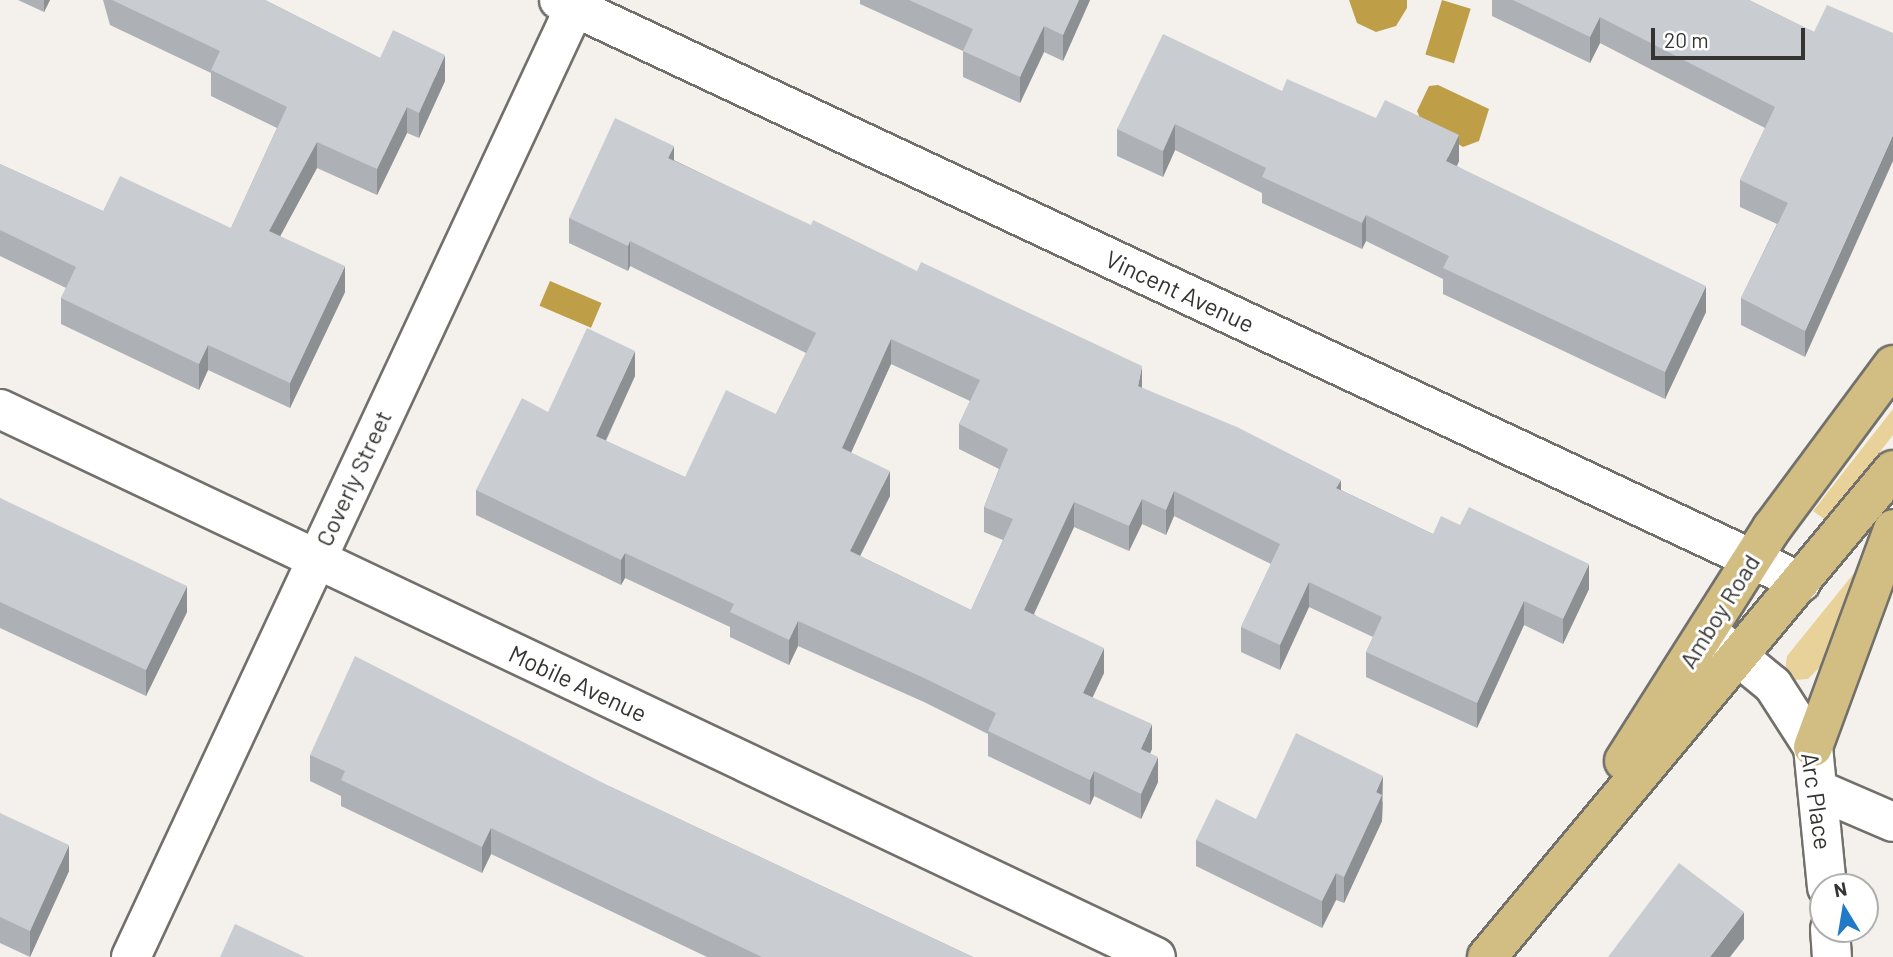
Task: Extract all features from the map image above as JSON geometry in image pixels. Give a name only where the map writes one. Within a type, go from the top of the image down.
[{"type":"main road","name":"Amboy Road","points":[[1558,866],[1752,559],[1893,365]]},
{"type":"main road","name":"Amboy Road","points":[[1488,957],[1558,866],[1741,657],[1893,470]]},
{"type":"main road","points":[[1813,747],[1893,529]]},
{"type":"street","name":"Coverly Street","points":[[131,957],[571,2]]},
{"type":"street","name":"Vincent Avenue","points":[[571,2],[1801,582]]},
{"type":"street","name":"Mobile Avenue","points":[[0,409],[1156,957]]},
{"type":"street","name":"Arc Place","points":[[1707,631],[1773,685],[1813,747],[1821,791],[1826,873]]},
{"type":"street","points":[[1821,791],[1893,822]]},
{"type":"shaded area","points":[[1349,0],[1407,0],[1407,8],[1396,26],[1376,32],[1357,23]]},
{"type":"shaded area","points":[[1442,0],[1471,9],[1454,63],[1425,55]]},
{"type":"shaded area","points":[[1438,85],[1489,109],[1479,141],[1463,147],[1421,120],[1417,111],[1429,86]]},
{"type":"shaded area","points":[[550,281],[602,303],[591,328],[539,306]]},
{"type":"shaded area","points":[[1893,409],[1893,435],[1827,521],[1813,511]]},
{"type":"shaded area","points":[[1859,567],[1820,667],[1808,679],[1793,680],[1785,669],[1787,656]]},
{"type":"building","points":[[112,0],[265,0],[380,58],[393,30],[445,55],[419,113],[407,107],[377,169],[317,142],[269,231],[345,266],[290,383],[208,345],[199,364],[61,298],[76,267],[0,230],[0,164],[103,211],[120,176],[231,228],[287,107],[211,70],[220,51]]},
{"type":"building","points":[[909,0],[1079,0],[1063,35],[1044,26],[1020,77],[963,51],[973,29]]},
{"type":"building","points":[[1513,0],[1749,0],[1814,32],[1827,5],[1893,33],[1893,135],[1805,331],[1741,298],[1788,203],[1740,180],[1775,107],[1600,17],[1590,37]]},
{"type":"building","points":[[1163,34],[1282,91],[1287,79],[1376,118],[1385,100],[1459,135],[1446,161],[1706,286],[1665,372],[1443,268],[1449,256],[1366,215],[1362,223],[1262,177],[1266,168],[1175,124],[1163,151],[1117,129]]},
{"type":"building","points":[[615,118],[674,146],[668,158],[811,225],[813,220],[917,271],[921,262],[1142,366],[1138,386],[1237,427],[1341,480],[1336,488],[1433,534],[1441,516],[1460,525],[1469,507],[1589,564],[1563,619],[1524,601],[1477,703],[1366,652],[1382,617],[1309,582],[1280,645],[1241,627],[1280,544],[1174,491],[1166,510],[1142,499],[1129,526],[1074,502],[1024,610],[1104,648],[1083,693],[1152,724],[1141,749],[1158,757],[1141,794],[1094,771],[1090,780],[988,731],[996,713],[924,678],[798,621],[789,640],[730,612],[734,604],[625,553],[621,560],[476,490],[522,398],[548,412],[587,328],[635,351],[596,436],[685,477],[726,390],[776,414],[816,333],[630,241],[628,246],[569,218]],"holes":[[[891,339],[980,380],[959,424],[1008,449],[984,507],[1013,519],[971,610],[850,551],[890,471],[842,448]]]},
{"type":"building","points":[[0,498],[187,586],[146,670],[0,602]]},
{"type":"building","points":[[355,656],[609,786],[973,957],[762,957],[491,828],[482,847],[341,780],[345,771],[310,755]]},
{"type":"building","points":[[1296,733],[1383,776],[1376,792],[1382,795],[1344,877],[1336,873],[1322,901],[1196,840],[1216,799],[1256,819]]},
{"type":"building","points":[[0,813],[69,845],[30,931],[0,917]]},
{"type":"building","points":[[1679,863],[1744,912],[1710,957],[1608,957]]},
{"type":"building","points":[[235,924],[305,957],[220,957]]}]
